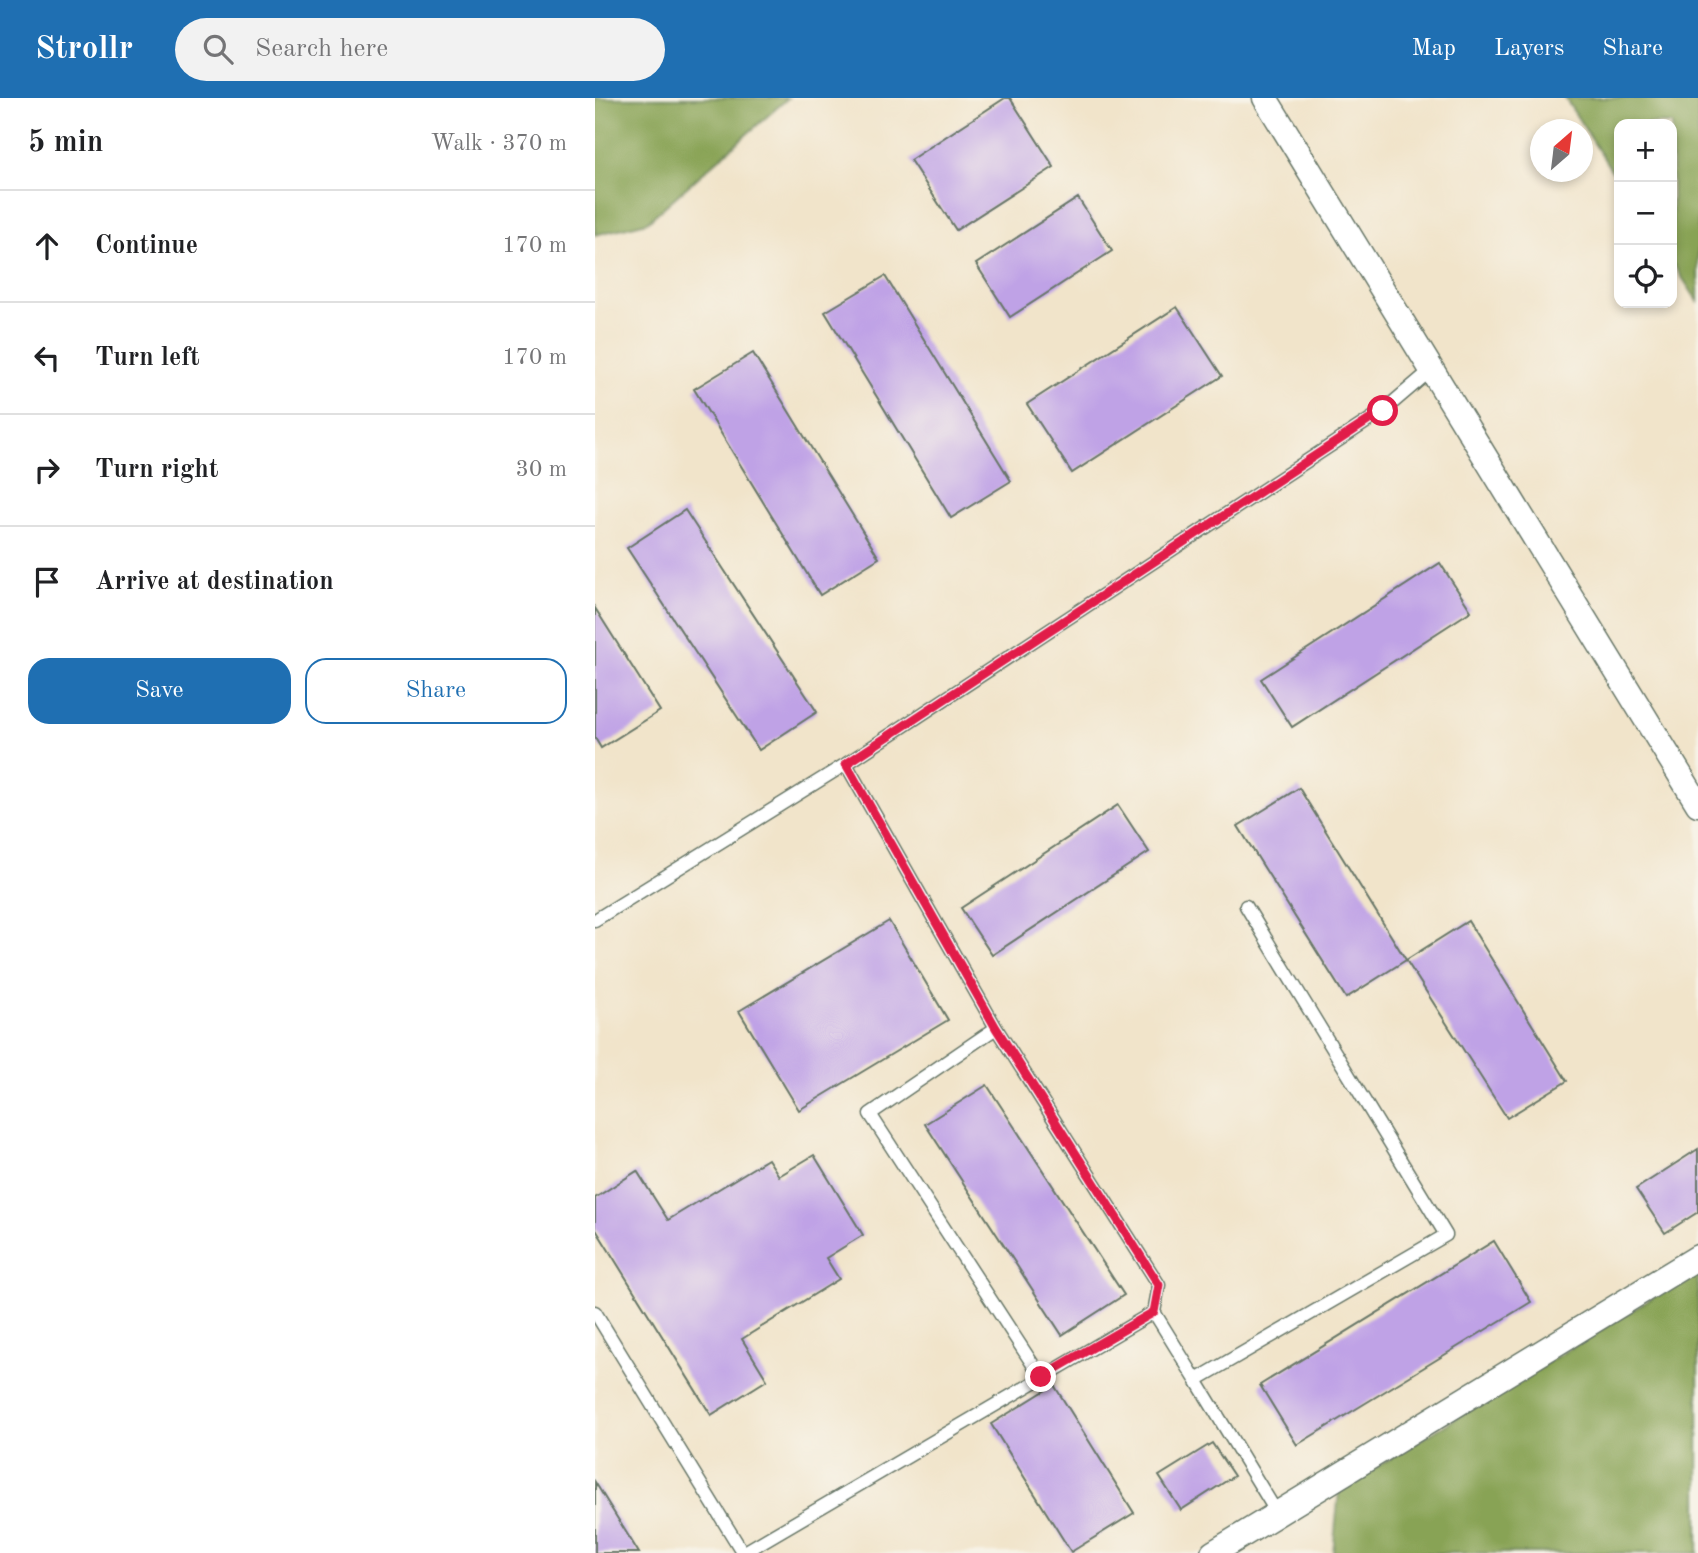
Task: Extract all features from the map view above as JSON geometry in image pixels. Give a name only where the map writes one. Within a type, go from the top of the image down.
[{"type":"street","points":[[1265,98],[1698,804]]},
{"type":"street","points":[[1213,1553],[1698,1258]]},
{"type":"lane","points":[[595,920],[846,764],[1383,411],[1431,370]]},
{"type":"lane","points":[[846,764],[996,1028],[1159,1285],[1154,1312],[1277,1513]]},
{"type":"lane","points":[[1196,1380],[1446,1235],[1246,906]]},
{"type":"lane","points":[[996,1028],[870,1114],[1041,1377]]},
{"type":"lane","points":[[595,1312],[743,1553],[1154,1312]]},
{"type":"green space","points":[[595,98],[788,98],[647,222],[595,235]]},
{"type":"green space","points":[[1565,98],[1698,98],[1698,302],[1677,270],[1677,119],[1614,119],[1614,174],[1593,142],[1593,119],[1578,119]]},
{"type":"green space","points":[[1698,1270],[1698,1553],[1333,1553],[1339,1490]]},
{"type":"building","points":[[1005,98],[1010,98],[1054,167],[956,230],[910,160]]},
{"type":"building","points":[[1078,198],[1112,251],[1010,317],[976,264]]},
{"type":"building","points":[[885,276],[1011,481],[951,518],[825,312]]},
{"type":"building","points":[[1177,307],[1222,376],[1072,473],[1027,404]]},
{"type":"building","points":[[753,353],[879,558],[820,595],[694,389]]},
{"type":"building","points":[[685,510],[817,712],[759,750],[627,548]]},
{"type":"building","points":[[1440,563],[1471,611],[1292,727],[1261,679]]},
{"type":"building","points":[[595,608],[660,711],[601,748],[595,738]]},
{"type":"building","points":[[1299,788],[1406,960],[1346,998],[1238,826]]},
{"type":"building","points":[[1118,805],[1149,852],[992,955],[961,908]]},
{"type":"building","points":[[889,921],[948,1020],[799,1110],[739,1011]]},
{"type":"building","points":[[1468,921],[1567,1081],[1507,1118],[1406,960]]},
{"type":"building","points":[[987,1085],[1124,1295],[1062,1335],[925,1124]]},
{"type":"building","points":[[1698,1149],[1698,1212],[1665,1233],[1636,1189]]},
{"type":"building","points":[[814,1155],[863,1235],[826,1258],[839,1279],[742,1339],[767,1380],[711,1415],[595,1228],[595,1198],[637,1171],[668,1220],[768,1159],[779,1176]]},
{"type":"building","points":[[1494,1241],[1531,1302],[1297,1445],[1260,1385]]},
{"type":"building","points":[[1054,1385],[1134,1513],[1071,1552],[991,1424]]},
{"type":"building","points":[[1212,1443],[1234,1476],[1181,1510],[1159,1476]]},
{"type":"building","points":[[595,1482],[639,1553],[595,1553]]},
{"type":"route","points":[[1041,1377],[1154,1312],[1159,1285],[996,1028],[846,764],[1383,411]]}]
